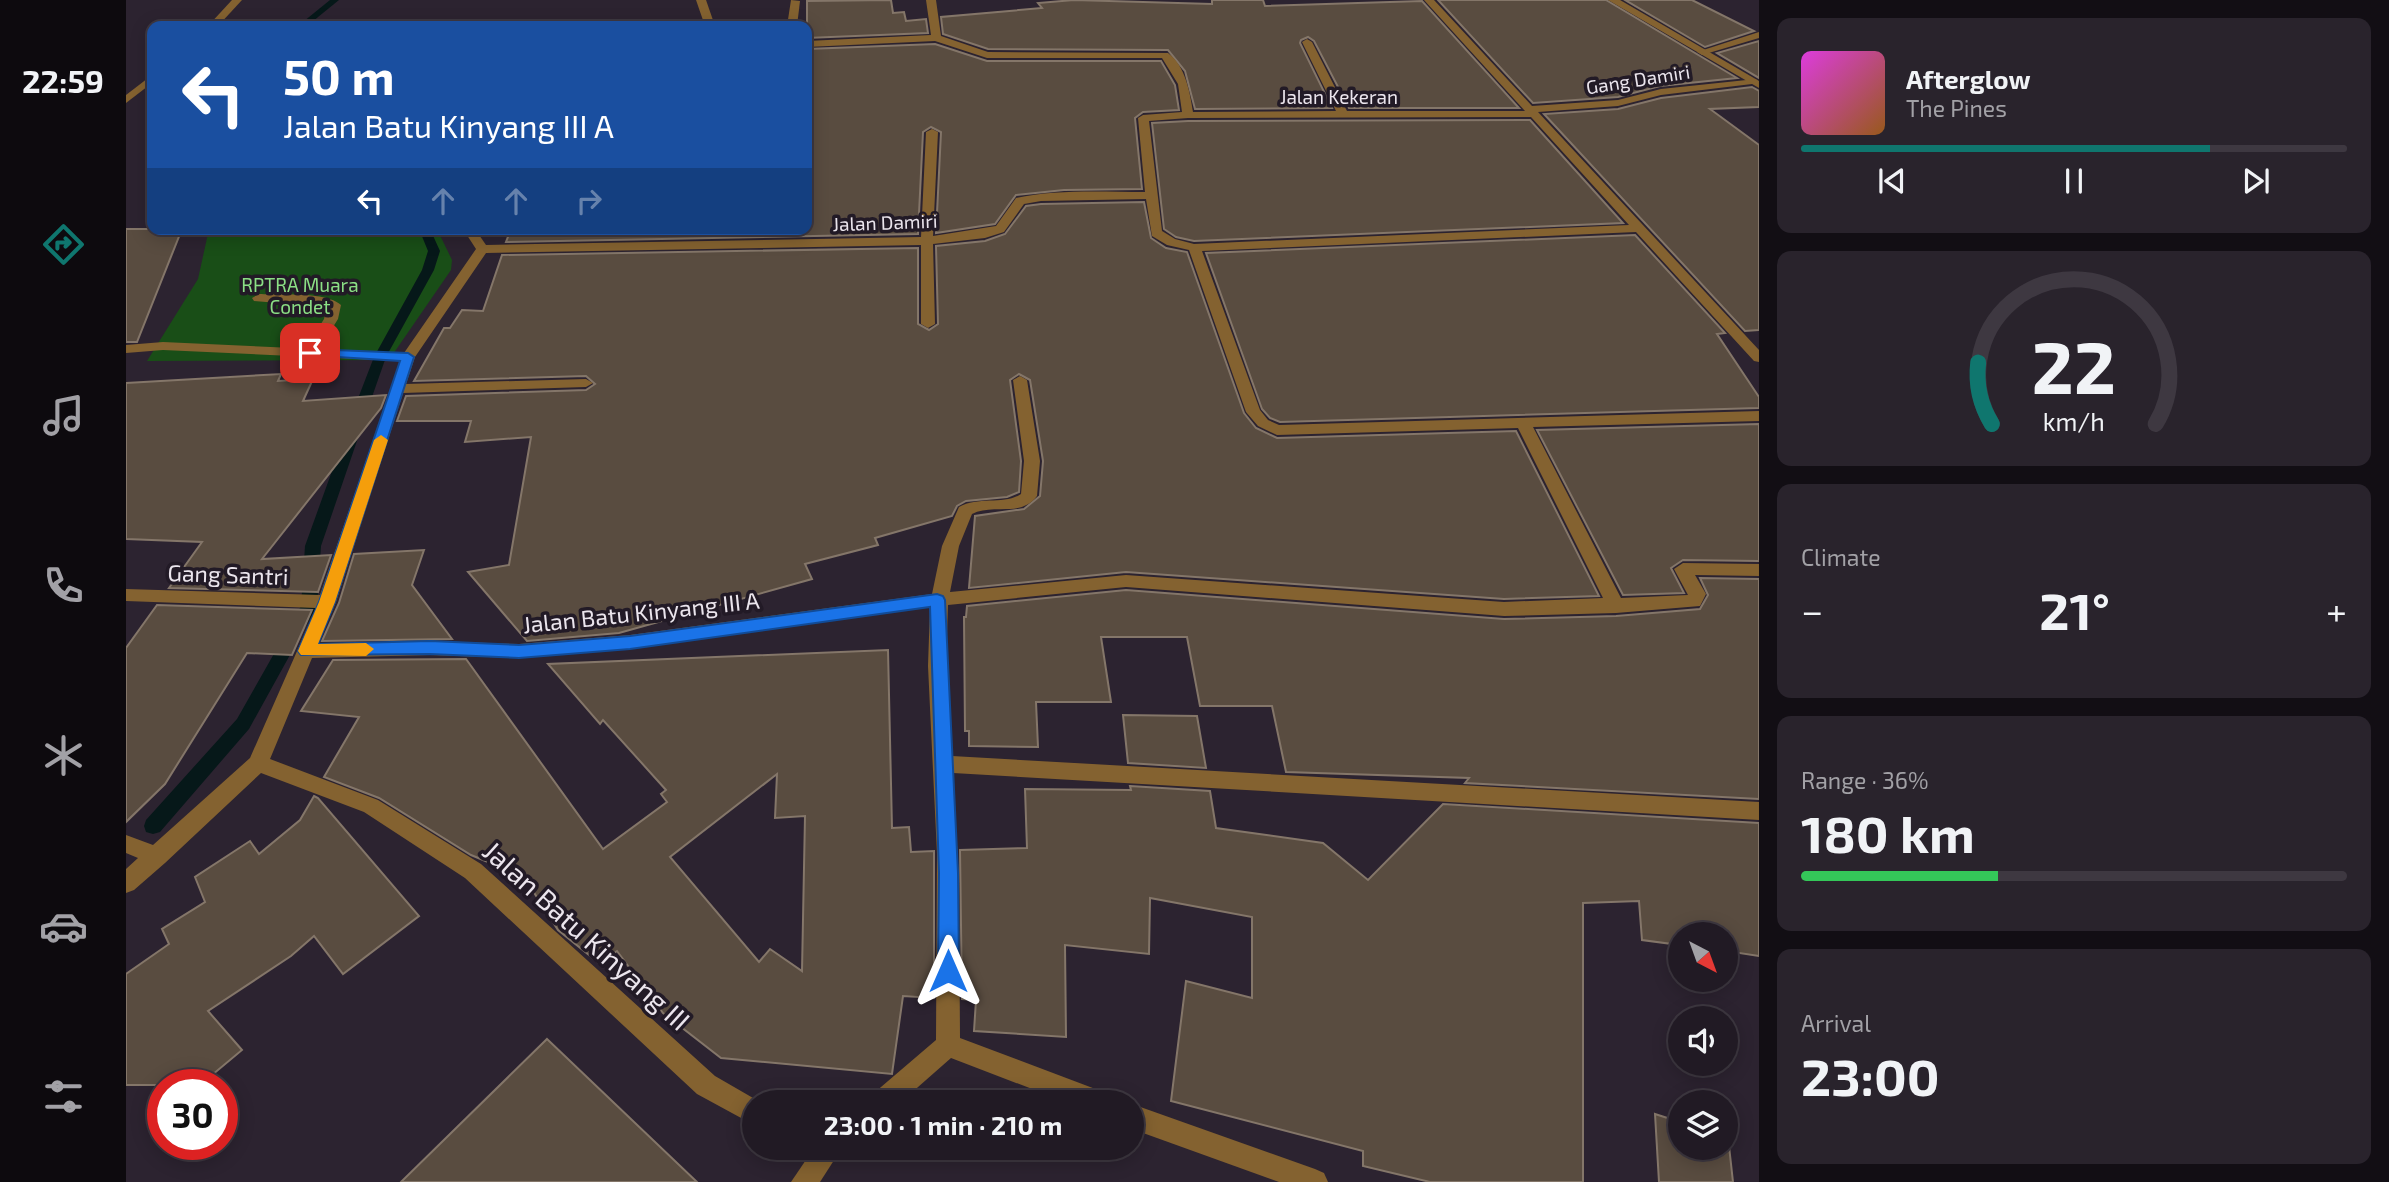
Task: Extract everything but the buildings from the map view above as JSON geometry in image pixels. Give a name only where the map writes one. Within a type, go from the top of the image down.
[{"type":"street","points":[[218,21],[237,0]]},
{"type":"street","points":[[701,0],[707,21]]},
{"type":"street","points":[[931,0],[936,38]]},
{"type":"street","points":[[1429,0],[1757,353]]},
{"type":"street","points":[[1613,0],[1755,83]]},
{"type":"street","points":[[793,21],[795,1]]},
{"type":"street","points":[[1702,52],[1759,35]]},
{"type":"street","points":[[812,44],[936,38],[987,55],[1164,55],[1168,57],[1183,84],[1188,115]]},
{"type":"street","points":[[1307,42],[1343,114]]},
{"type":"street","points":[[126,100],[147,82]]},
{"type":"street","name":"Gang Damiri","points":[[1532,111],[1618,103],[1661,92],[1755,83]]},
{"type":"street","name":"Jalan Kekeran","points":[[1152,195],[1143,118],[1188,115],[1532,111]]},
{"type":"street","points":[[928,324],[927,241],[932,132]]},
{"type":"street","points":[[1152,195],[1152,221],[1156,233],[1171,242],[1194,248],[1638,228]]},
{"type":"street","name":"Jalan Damiri","points":[[482,249],[927,241],[985,234],[1000,229],[1020,201],[1152,195]]},
{"type":"street","points":[[126,883],[258,763],[307,651],[397,389],[404,358],[482,249],[473,235]]},
{"type":"street","points":[[1194,248],[1253,412],[1263,423],[1277,430],[1759,416]]},
{"type":"street","points":[[259,298],[325,301],[334,305],[331,319],[310,353]]},
{"type":"street","points":[[126,349],[163,346],[404,358]]},
{"type":"street","points":[[897,1090],[948,1045],[949,873],[937,600],[965,511],[979,505],[1016,505],[1029,496],[1032,461],[1020,380]]},
{"type":"street","points":[[397,389],[586,383]]},
{"type":"street","points":[[1522,421],[1616,606]]},
{"type":"street","name":"Jalan Batu Kinyang III A","points":[[307,651],[441,648],[519,651],[630,642],[937,600],[1126,581],[1504,609],[1616,606],[1694,601],[1697,594],[1683,569],[1759,569]]},
{"type":"street","name":"Gang Santri","points":[[126,595],[324,602]]},
{"type":"street","name":"Jalan Batu Kinyang III","points":[[258,763],[371,806],[473,871],[706,1085],[742,1106]]},
{"type":"street","points":[[945,764],[1759,811]]},
{"type":"street","points":[[126,844],[158,856]]},
{"type":"street","points":[[948,1045],[1066,1090]]},
{"type":"street","points":[[1144,1120],[1315,1182]]},
{"type":"street","points":[[804,1182],[818,1160]]},
{"type":"green space","name":"RPTRA Muara Condet","points":[[208,235],[440,235],[452,260],[451,270],[389,360],[147,361],[198,279]]},
{"type":"waterway","points":[[308,21],[335,0]]},
{"type":"waterway","points":[[359,414],[380,357],[428,270],[434,251],[427,235]]},
{"type":"waterway","points":[[153,826],[243,724],[309,606],[313,546],[352,435]]},
{"type":"slow traffic","points":[[366,649],[307,651],[327,602],[381,440]]},
{"type":"route","points":[[310,353],[408,357],[327,602],[307,651],[461,648],[519,651],[630,642],[937,600],[949,873],[948,971]]}]
